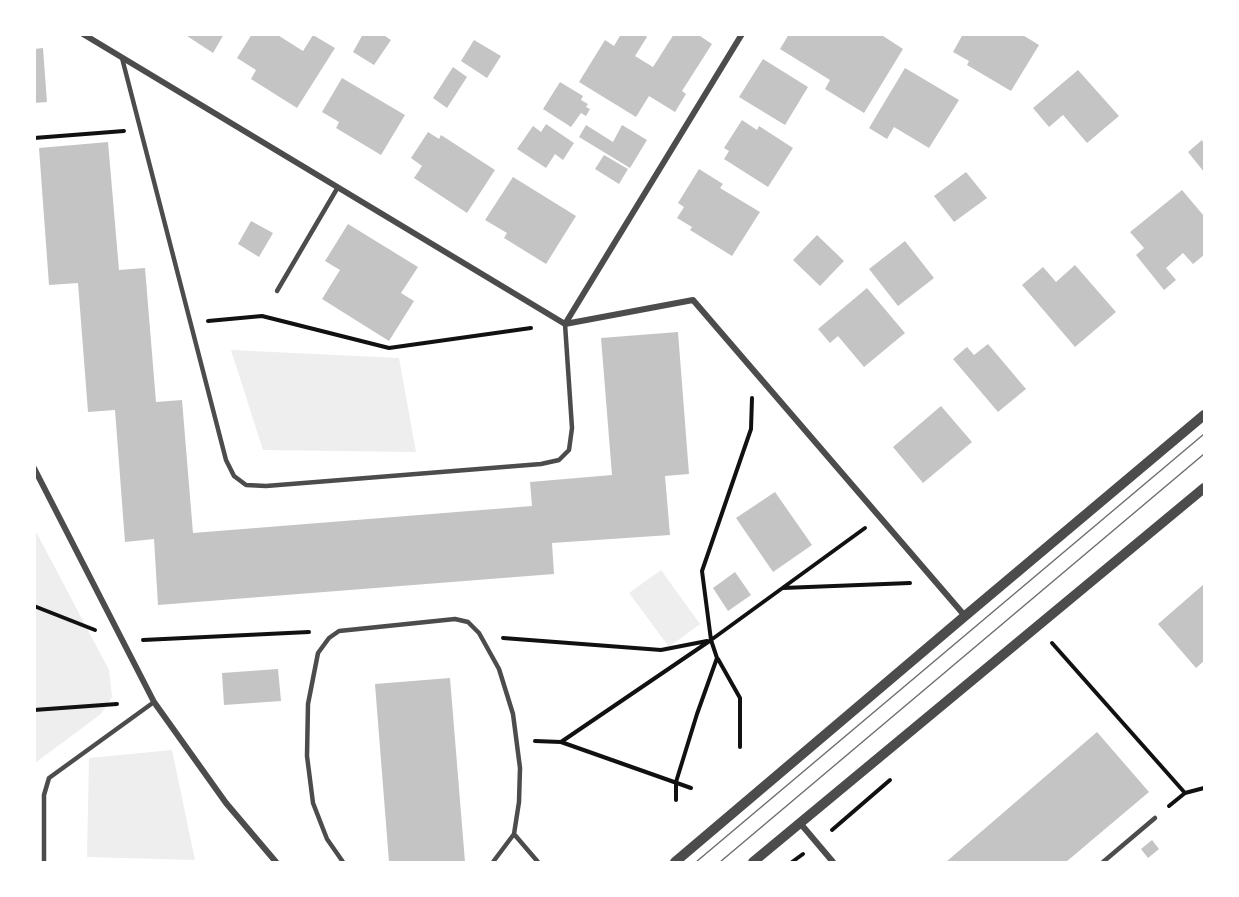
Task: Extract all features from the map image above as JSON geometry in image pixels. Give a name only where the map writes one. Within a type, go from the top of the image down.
[{"type":"street","points":[[82,34],[565,324],[693,300],[965,616]]},
{"type":"street","points":[[565,324],[742,34]]},
{"type":"street","points":[[675,862],[1204,415]]},
{"type":"street","points":[[34,468],[154,702],[226,803],[276,862]]},
{"type":"street","points":[[753,862],[1204,488]]},
{"type":"street","points":[[800,823],[833,862]]},
{"type":"lane","points":[[122,58],[226,460],[234,476],[246,485],[266,486],[541,464],[559,460],[569,450],[572,428],[565,324]]},
{"type":"lane","points":[[277,291],[338,187]]},
{"type":"lane","points":[[343,862],[327,839],[313,802],[307,756],[308,704],[318,653],[328,638],[339,631],[455,619],[468,622],[479,633],[499,669],[513,714],[520,768],[519,802],[514,834],[493,862]]},
{"type":"lane","points":[[44,862],[44,795],[49,778],[154,702]]},
{"type":"lane","points":[[1103,862],[1155,818]]},
{"type":"lane","points":[[514,834],[538,862]]},
{"type":"path","points":[[34,138],[140,130]]},
{"type":"path","points":[[190,323],[262,316],[389,348],[565,324]]},
{"type":"path","points":[[741,747],[740,698],[717,658],[711,640],[702,571],[751,429],[753,369]]},
{"type":"path","points":[[561,742],[711,640],[880,517]]},
{"type":"path","points":[[782,588],[937,583]]},
{"type":"path","points":[[34,606],[122,640],[339,631]]},
{"type":"path","points":[[479,633],[496,637],[661,650],[711,640]]},
{"type":"path","points":[[1052,643],[1185,793]]},
{"type":"path","points":[[676,800],[676,782],[717,658]]},
{"type":"path","points":[[34,710],[154,702]]},
{"type":"path","points":[[517,740],[561,742],[691,788]]},
{"type":"path","points":[[1155,818],[1185,793],[1204,788]]},
{"type":"shaded area","points":[[231,350],[399,358],[416,452],[263,450]]},
{"type":"shaded area","points":[[34,528],[109,670],[112,697],[101,714],[35,763]]},
{"type":"shaded area","points":[[661,570],[700,624],[669,647],[629,593]]},
{"type":"shaded area","points":[[172,750],[195,860],[87,857],[89,758]]},
{"type":"building","points":[[184,34],[224,34],[213,53]]},
{"type":"building","points":[[252,34],[276,34],[303,51],[313,35],[335,48],[297,108],[251,79],[256,70],[237,58]]},
{"type":"building","points":[[363,34],[382,34],[391,40],[374,65],[353,52]]},
{"type":"building","points":[[621,34],[644,34],[647,37],[635,56],[653,67],[674,34],[697,34],[712,44],[682,91],[686,94],[675,112],[649,96],[636,117],[579,82],[605,40],[614,46]]},
{"type":"building","points":[[789,34],[880,34],[903,49],[864,113],[825,89],[830,80],[780,49]]},
{"type":"building","points":[[963,34],[1021,34],[1039,45],[1011,91],[967,65],[969,61],[953,52]]},
{"type":"building","points":[[474,40],[501,56],[487,78],[461,61]]},
{"type":"building","points":[[43,48],[47,102],[34,103],[34,49]]},
{"type":"building","points":[[763,59],[808,87],[785,125],[739,97]]},
{"type":"building","points":[[453,67],[467,77],[447,108],[433,98]]},
{"type":"building","points":[[905,68],[959,100],[929,148],[894,127],[887,139],[869,128]]},
{"type":"building","points":[[1078,70],[1119,116],[1087,143],[1063,115],[1049,127],[1033,108]]},
{"type":"building","points":[[342,78],[405,115],[381,155],[336,128],[339,122],[322,112]]},
{"type":"building","points":[[560,82],[583,96],[581,100],[588,104],[586,107],[590,109],[586,116],[581,113],[571,127],[543,109]]},
{"type":"building","points":[[742,120],[757,130],[759,126],[793,148],[768,187],[724,159],[729,151],[724,148]]},
{"type":"building","points":[[546,124],[574,143],[563,160],[555,154],[546,168],[517,149],[533,126],[541,132]]},
{"type":"building","points":[[586,125],[613,142],[622,125],[647,140],[630,168],[579,137]]},
{"type":"building","points":[[428,132],[439,139],[441,135],[495,170],[467,213],[414,178],[422,166],[411,158]]},
{"type":"building","points":[[1202,140],[1204,144],[1204,172],[1188,152]]},
{"type":"building","points":[[108,142],[119,270],[145,268],[156,402],[182,400],[193,533],[532,506],[530,482],[612,475],[601,338],[678,332],[689,474],[665,476],[670,535],[552,543],[554,574],[158,605],[154,539],[125,542],[115,410],[88,412],[78,283],[49,285],[39,148]]},
{"type":"building","points":[[604,155],[628,169],[619,184],[595,169]]},
{"type":"building","points":[[699,169],[723,184],[720,188],[760,212],[732,256],[690,230],[692,227],[677,218],[684,207],[678,203]]},
{"type":"building","points":[[966,172],[987,198],[954,222],[934,196]]},
{"type":"building","points":[[513,177],[576,216],[546,264],[504,238],[507,233],[485,220]]},
{"type":"building","points":[[1182,190],[1204,216],[1204,255],[1193,264],[1183,253],[1166,268],[1176,280],[1164,290],[1136,255],[1144,248],[1130,232]]},
{"type":"building","points":[[251,221],[273,233],[259,257],[238,244]]},
{"type":"building","points":[[348,224],[418,267],[401,293],[414,301],[389,341],[322,299],[340,270],[325,261]]},
{"type":"building","points":[[817,235],[844,261],[820,286],[793,260]]},
{"type":"building","points":[[905,241],[934,278],[898,306],[869,269]]},
{"type":"building","points":[[1075,265],[1116,312],[1075,347],[1022,285],[1043,267],[1056,282]]},
{"type":"building","points":[[867,288],[905,333],[864,367],[838,336],[830,343],[818,329]]},
{"type":"building","points":[[988,344],[1026,389],[998,412],[953,359],[967,347],[974,355]]},
{"type":"building","points":[[941,406],[972,442],[923,483],[893,447]]},
{"type":"building","points":[[775,492],[812,545],[773,572],[736,518]]},
{"type":"building","points":[[735,572],[751,595],[728,611],[713,588]]},
{"type":"building","points":[[1204,584],[1204,661],[1196,668],[1158,624]]},
{"type":"building","points":[[278,669],[281,701],[224,705],[222,673]]},
{"type":"building","points":[[450,678],[465,862],[389,862],[375,684]]},
{"type":"building","points":[[1097,732],[1149,792],[1066,862],[946,862]]},
{"type":"building","points":[[1152,840],[1159,849],[1148,858],[1141,849]]},
{"type":"tram line","points":[[696,862],[1204,434]]},
{"type":"tram line","points":[[720,862],[1204,454]]}]
